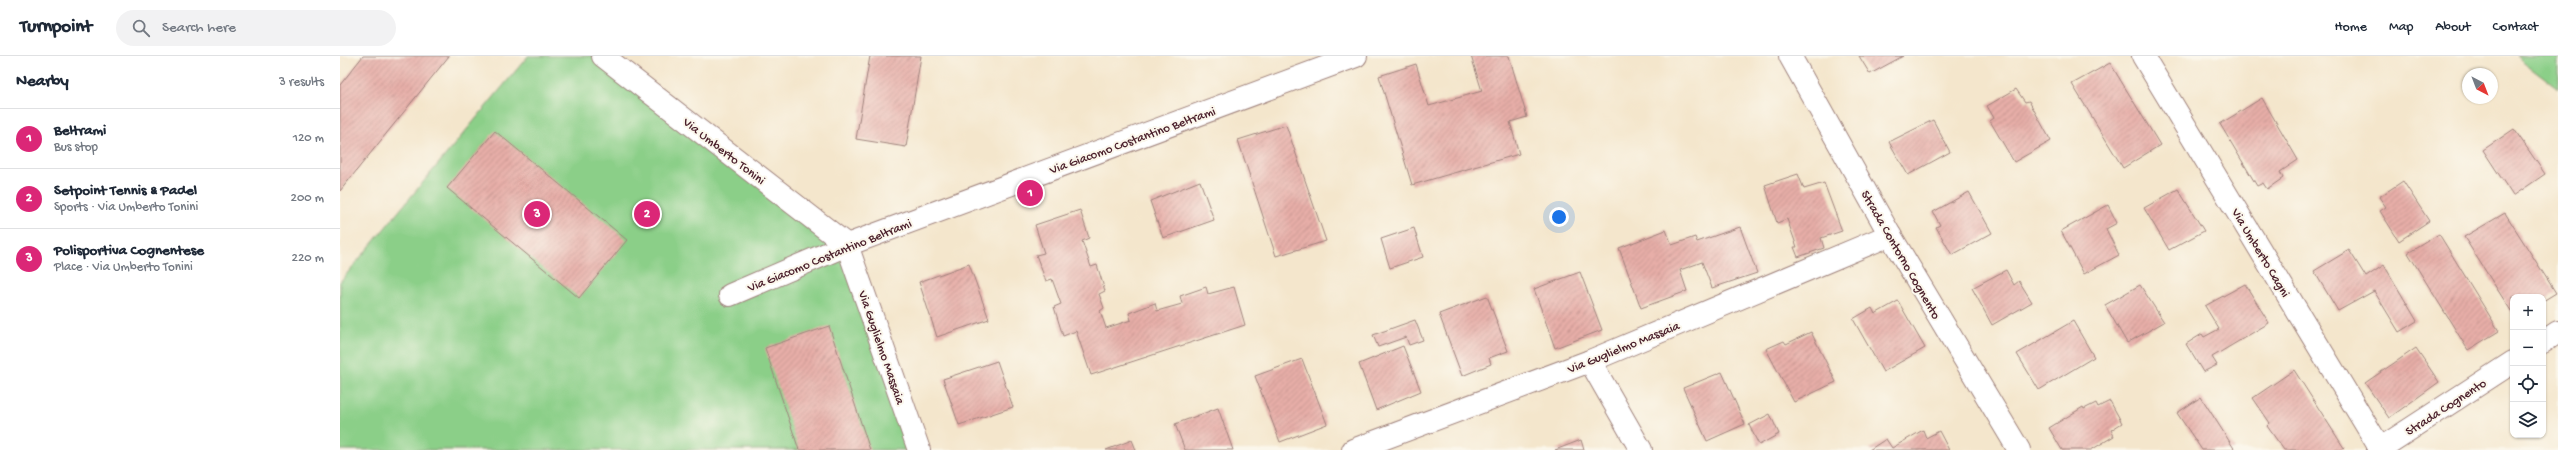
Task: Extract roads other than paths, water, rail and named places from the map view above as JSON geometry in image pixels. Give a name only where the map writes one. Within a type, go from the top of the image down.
[{"type":"street","name":"Via Umberto Tonini","points":[[603,56],[847,245]]},
{"type":"street","name":"Strada Contorno Cognento","points":[[1790,56],[1890,235],[2019,450]]},
{"type":"street","name":"Via Umberto Cagni","points":[[2143,56],[2379,449]]},
{"type":"street","name":"Via Giacomo Costantino Beltrami","points":[[730,295],[847,245],[1345,58]]},
{"type":"street","name":"Via Guglielmo Massaia","points":[[1353,450],[1590,361],[1890,235]]},
{"type":"street","name":"Via Guglielmo Massaia","points":[[847,245],[919,450]]},
{"type":"street","points":[[2546,340],[2558,332]]},
{"type":"street","points":[[1590,361],[1641,450]]},
{"type":"street","name":"Strada Cognento","points":[[2379,449],[2510,364]]},
{"type":"place","name":"Beltrami","points":[[1030,193]]},
{"type":"place","name":"Polisportiva Cognentese","points":[[537,214]]},
{"type":"place","name":"Setpoint Tennis & Padel","points":[[647,214]]}]
